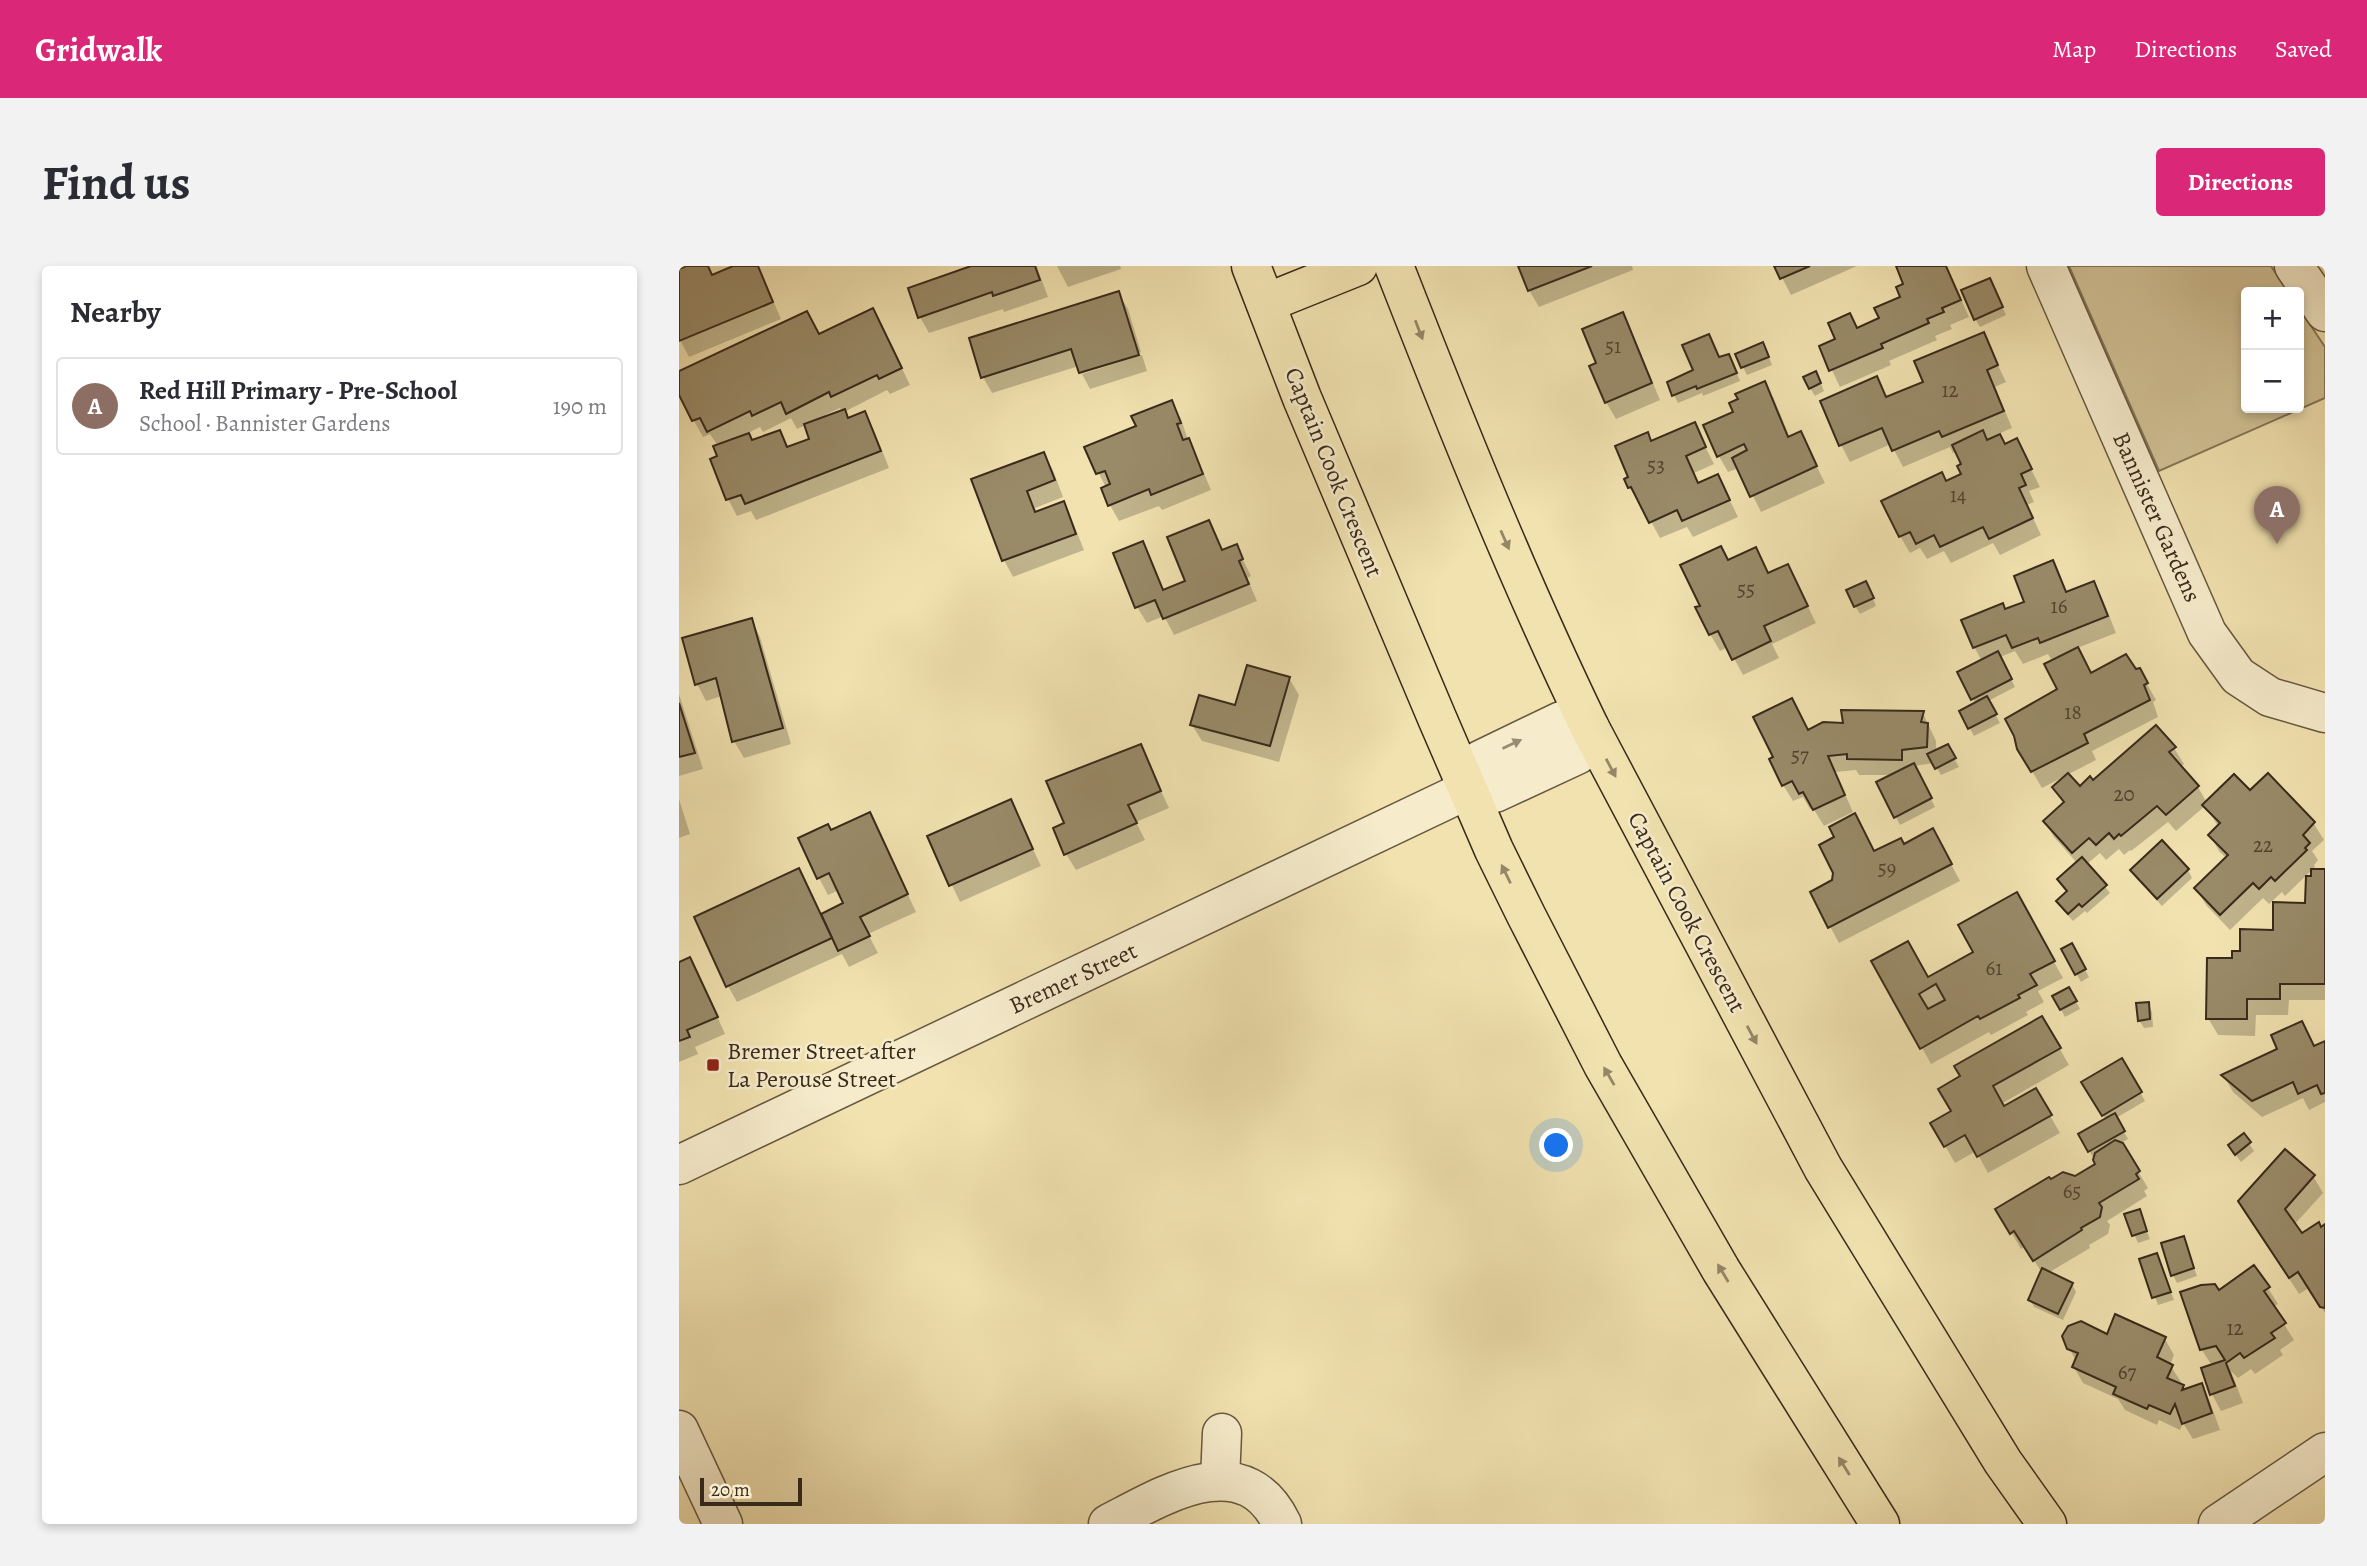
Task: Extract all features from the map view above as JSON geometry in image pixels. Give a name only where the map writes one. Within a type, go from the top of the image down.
[{"type":"main road","name":"Captain Cook Crescent","points":[[1251,266],[1313,423],[1467,790],[1520,904],[1603,1065],[1721,1270],[1880,1524]]},
{"type":"main road","points":[[1266,303],[1358,266]]},
{"type":"main road","name":"Captain Cook Crescent","points":[[1394,266],[1495,517],[1590,728],[1823,1168],[2003,1462],[2047,1524]]},
{"type":"street","name":"Bannister Gardens","points":[[2046,266],[2207,633],[2238,676],[2270,696],[2325,713]]},
{"type":"street","points":[[2294,266],[2325,312]]},
{"type":"street","points":[[1467,790],[1480,760],[1561,721],[1590,728]]},
{"type":"street","name":"Bremer Street","points":[[679,1166],[1467,790]]},
{"type":"street","points":[[679,1430],[723,1524]]},
{"type":"street","points":[[1220,1480],[1222,1433]]},
{"type":"street","points":[[2218,1524],[2325,1452]]},
{"type":"street","points":[[1108,1524],[1189,1485],[1220,1480],[1251,1489],[1272,1508],[1282,1524]]},
{"type":"shaded area","points":[[2069,266],[2271,266],[2285,287],[2241,287],[2241,413],[2291,413],[2159,471]]},
{"type":"shaded area","points":[[2304,316],[2325,347],[2325,398],[2304,407]]},
{"type":"building","points":[[686,266],[708,266],[712,275],[733,266],[758,266],[773,302],[679,341],[679,269]]},
{"type":"building","points":[[971,266],[1035,266],[1040,280],[993,296],[992,292],[918,318],[908,288]]},
{"type":"building","points":[[1518,266],[1592,266],[1528,291]]},
{"type":"building","points":[[1774,266],[1810,266],[1780,279]]},
{"type":"building","points":[[1896,266],[1946,266],[1961,300],[1942,308],[1944,312],[1927,319],[1929,323],[1881,344],[1883,348],[1829,371],[1819,346],[1835,339],[1828,323],[1850,313],[1857,328],[1879,318],[1874,308],[1900,297],[1896,287],[1903,284]]},
{"type":"building","points":[[1990,278],[2003,307],[1974,320],[1961,290]]},
{"type":"building","points":[[1119,291],[1139,355],[1079,373],[1071,349],[981,378],[969,338]]},
{"type":"building","points":[[873,308],[902,368],[879,379],[877,375],[831,397],[829,392],[786,414],[781,402],[752,416],[750,411],[707,432],[700,418],[692,421],[679,395],[679,371],[807,311],[819,334]]},
{"type":"building","points":[[1623,312],[1652,383],[1605,403],[1589,366],[1596,363],[1582,329]]},
{"type":"building","points":[[1984,332],[1998,365],[1987,370],[2004,411],[1942,437],[1939,431],[1892,451],[1882,428],[1839,446],[1820,401],[1877,376],[1886,397],[1923,382],[1914,361]]},
{"type":"building","points":[[1709,334],[1719,357],[1729,354],[1737,373],[1672,396],[1667,382],[1693,370],[1682,345]]},
{"type":"building","points":[[1763,342],[1769,357],[1741,368],[1735,354]]},
{"type":"building","points":[[1816,371],[1821,383],[1809,389],[1803,377]]},
{"type":"building","points":[[1765,381],[1788,437],[1801,431],[1817,466],[1750,497],[1732,458],[1747,450],[1744,444],[1717,457],[1703,425],[1733,412],[1729,403],[1738,399],[1735,394]]},
{"type":"building","points":[[1172,400],[1181,423],[1177,424],[1183,440],[1189,438],[1203,474],[1151,495],[1149,489],[1108,506],[1101,488],[1110,484],[1105,471],[1096,474],[1084,447],[1136,426],[1131,416]]},
{"type":"building","points":[[845,409],[848,418],[865,411],[881,451],[745,504],[741,495],[726,500],[710,459],[717,456],[713,446],[749,433],[752,440],[780,430],[787,447],[809,439],[804,424]]},
{"type":"building","points":[[1695,422],[1706,447],[1686,456],[1698,483],[1718,474],[1730,500],[1682,521],[1677,510],[1649,523],[1631,487],[1628,488],[1624,479],[1628,477],[1615,446],[1648,432],[1651,441]]},
{"type":"building","points":[[1983,430],[1987,440],[2000,434],[2005,444],[2017,438],[2032,469],[2021,474],[2026,485],[2019,488],[2033,518],[1989,539],[1983,527],[1940,547],[1934,535],[1916,544],[1910,532],[1899,537],[1881,501],[1942,472],[1946,481],[1961,474],[1957,466],[1961,464],[1952,445]]},
{"type":"building","points":[[1044,452],[1055,480],[1027,491],[1035,512],[1064,501],[1076,534],[1002,561],[971,479]]},
{"type":"building","points":[[1209,520],[1222,550],[1237,544],[1243,559],[1239,561],[1249,584],[1163,619],[1155,600],[1135,608],[1113,553],[1143,541],[1163,590],[1185,581],[1167,537]]},
{"type":"building","points":[[1721,546],[1728,560],[1756,547],[1768,573],[1788,564],[1808,606],[1764,626],[1771,641],[1732,660],[1718,631],[1709,635],[1695,607],[1700,606],[1680,565]]},
{"type":"building","points":[[2053,560],[2066,592],[2094,581],[2108,616],[2040,643],[2038,638],[2012,648],[2006,635],[1973,648],[1961,620],[2003,603],[2005,609],[2024,602],[2014,576]]},
{"type":"building","points":[[1866,581],[1874,598],[1854,607],[1846,590]]},
{"type":"building","points":[[752,618],[783,728],[732,742],[716,678],[695,685],[682,638]]},
{"type":"building","points":[[2078,647],[2091,673],[2126,654],[2136,669],[2140,668],[2148,683],[2144,685],[2150,700],[2084,734],[2088,743],[2031,772],[2017,749],[2005,719],[2057,689],[2044,664]]},
{"type":"building","points":[[1998,651],[2012,679],[1971,700],[1957,672]]},
{"type":"building","points":[[1247,665],[1290,677],[1270,746],[1190,725],[1199,695],[1235,705]]},
{"type":"building","points":[[1987,696],[1997,714],[1968,729],[1959,711]]},
{"type":"building","points":[[1792,698],[1808,730],[1823,722],[1843,723],[1841,710],[1924,711],[1921,722],[1928,723],[1927,747],[1902,750],[1902,760],[1847,759],[1847,754],[1828,756],[1845,795],[1813,810],[1803,792],[1799,794],[1792,781],[1782,786],[1769,759],[1773,757],[1753,717]]},
{"type":"building","points":[[679,703],[695,753],[679,757]]},
{"type":"building","points":[[2156,725],[2176,747],[2169,752],[2199,786],[2166,815],[2157,806],[2121,836],[2119,834],[2114,839],[2109,833],[2096,845],[2089,838],[2072,853],[2043,821],[2064,802],[2052,787],[2068,773],[2080,786],[2090,776],[2093,780]]},
{"type":"building","points":[[1141,744],[1161,791],[1128,805],[1137,823],[1064,855],[1053,828],[1064,823],[1046,781]]},
{"type":"building","points":[[1948,744],[1956,758],[1935,769],[1927,754]]},
{"type":"building","points":[[1914,763],[1932,798],[1894,818],[1876,782]]},
{"type":"building","points":[[2268,773],[2315,822],[2303,835],[2310,843],[2305,848],[2307,850],[2275,881],[2271,877],[2259,889],[2253,883],[2220,915],[2194,888],[2228,855],[2208,835],[2220,823],[2202,805],[2234,774],[2250,790]]},
{"type":"building","points":[[1011,799],[1033,849],[949,886],[927,836]]},
{"type":"building","points":[[870,812],[908,894],[860,917],[870,936],[838,951],[821,914],[843,903],[829,873],[817,879],[798,838],[828,824],[831,830]]},
{"type":"building","points":[[1855,813],[1874,851],[1901,838],[1904,844],[1933,828],[1952,864],[1828,928],[1810,892],[1832,880],[1833,873],[1819,845],[1834,837],[1829,827]]},
{"type":"building","points":[[2162,840],[2189,869],[2157,899],[2130,870]]},
{"type":"building","points":[[2082,857],[2107,885],[2082,907],[2079,904],[2068,914],[2056,901],[2067,891],[2057,879]]},
{"type":"building","points":[[799,868],[832,938],[726,987],[694,917]]},
{"type":"building","points":[[2311,869],[2325,869],[2325,984],[2280,984],[2280,999],[2247,999],[2247,1019],[2206,1019],[2207,958],[2232,958],[2232,951],[2240,951],[2240,929],[2273,930],[2273,902],[2305,903],[2306,876],[2311,876]]},
{"type":"building","points":[[2017,892],[2055,961],[2030,974],[2037,985],[2018,995],[2020,998],[1980,1019],[1978,1016],[1920,1049],[1871,961],[1908,941],[1928,977],[1973,952],[1958,925]],"holes":[[[1936,984],[1945,1000],[1928,1009],[1919,994]]]},
{"type":"building","points":[[2072,943],[2086,969],[2075,975],[2061,949]]},
{"type":"building","points":[[690,957],[718,1017],[687,1030],[690,1037],[679,1041],[679,962]]},
{"type":"building","points":[[2069,987],[2077,1001],[2060,1010],[2052,996]]},
{"type":"building","points":[[2149,1002],[2150,1019],[2138,1021],[2136,1003]]},
{"type":"building","points":[[2042,1016],[2061,1048],[1993,1086],[2004,1106],[2036,1088],[2052,1115],[1977,1157],[1965,1135],[1944,1147],[1930,1123],[1951,1111],[1938,1089],[1960,1076],[1954,1066]]},
{"type":"building","points":[[2302,1021],[2314,1046],[2325,1041],[2325,1093],[2321,1094],[2317,1085],[2298,1094],[2293,1082],[2252,1101],[2221,1075],[2277,1049],[2271,1035]]},
{"type":"building","points":[[2122,1058],[2142,1092],[2102,1116],[2081,1082]]},
{"type":"building","points":[[2115,1113],[2125,1131],[2088,1152],[2078,1134]]},
{"type":"building","points":[[2244,1133],[2251,1142],[2235,1155],[2228,1145]]},
{"type":"building","points":[[2115,1140],[2123,1143],[2140,1171],[2136,1174],[2139,1179],[2099,1203],[2102,1207],[2100,1217],[2033,1261],[2014,1231],[2010,1234],[1995,1209],[2049,1177],[2051,1179],[2063,1172],[2075,1176],[2095,1164],[2095,1153]]},
{"type":"building","points":[[2285,1149],[2315,1175],[2285,1209],[2302,1233],[2319,1222],[2321,1227],[2325,1224],[2325,1308],[2320,1307],[2298,1272],[2289,1278],[2238,1201]]},
{"type":"building","points":[[2140,1209],[2147,1231],[2132,1236],[2124,1214]]},
{"type":"building","points":[[2184,1236],[2194,1268],[2171,1276],[2161,1243]]},
{"type":"building","points":[[2157,1253],[2171,1292],[2152,1298],[2139,1259]]},
{"type":"building","points":[[2254,1265],[2270,1287],[2264,1291],[2286,1323],[2271,1333],[2275,1338],[2244,1358],[2240,1353],[2226,1363],[2235,1386],[2210,1395],[2201,1368],[2225,1360],[2216,1346],[2200,1350],[2180,1292],[2201,1285],[2215,1284],[2219,1290]]},
{"type":"building","points":[[2042,1268],[2073,1283],[2058,1314],[2028,1300]]},
{"type":"building","points":[[2115,1314],[2166,1337],[2157,1357],[2173,1365],[2167,1378],[2184,1385],[2182,1390],[2202,1383],[2212,1413],[2182,1424],[2175,1404],[2170,1414],[2149,1405],[2147,1409],[2113,1394],[2116,1387],[2072,1367],[2078,1353],[2067,1349],[2062,1336],[2068,1326],[2081,1321],[2107,1334]]},
{"type":"place","name":"Red Hill Primary - Pre-School","points":[[2277,544]]},
{"type":"place","name":"Bremer Street after La Perouse Street","points":[[713,1065]]}]
